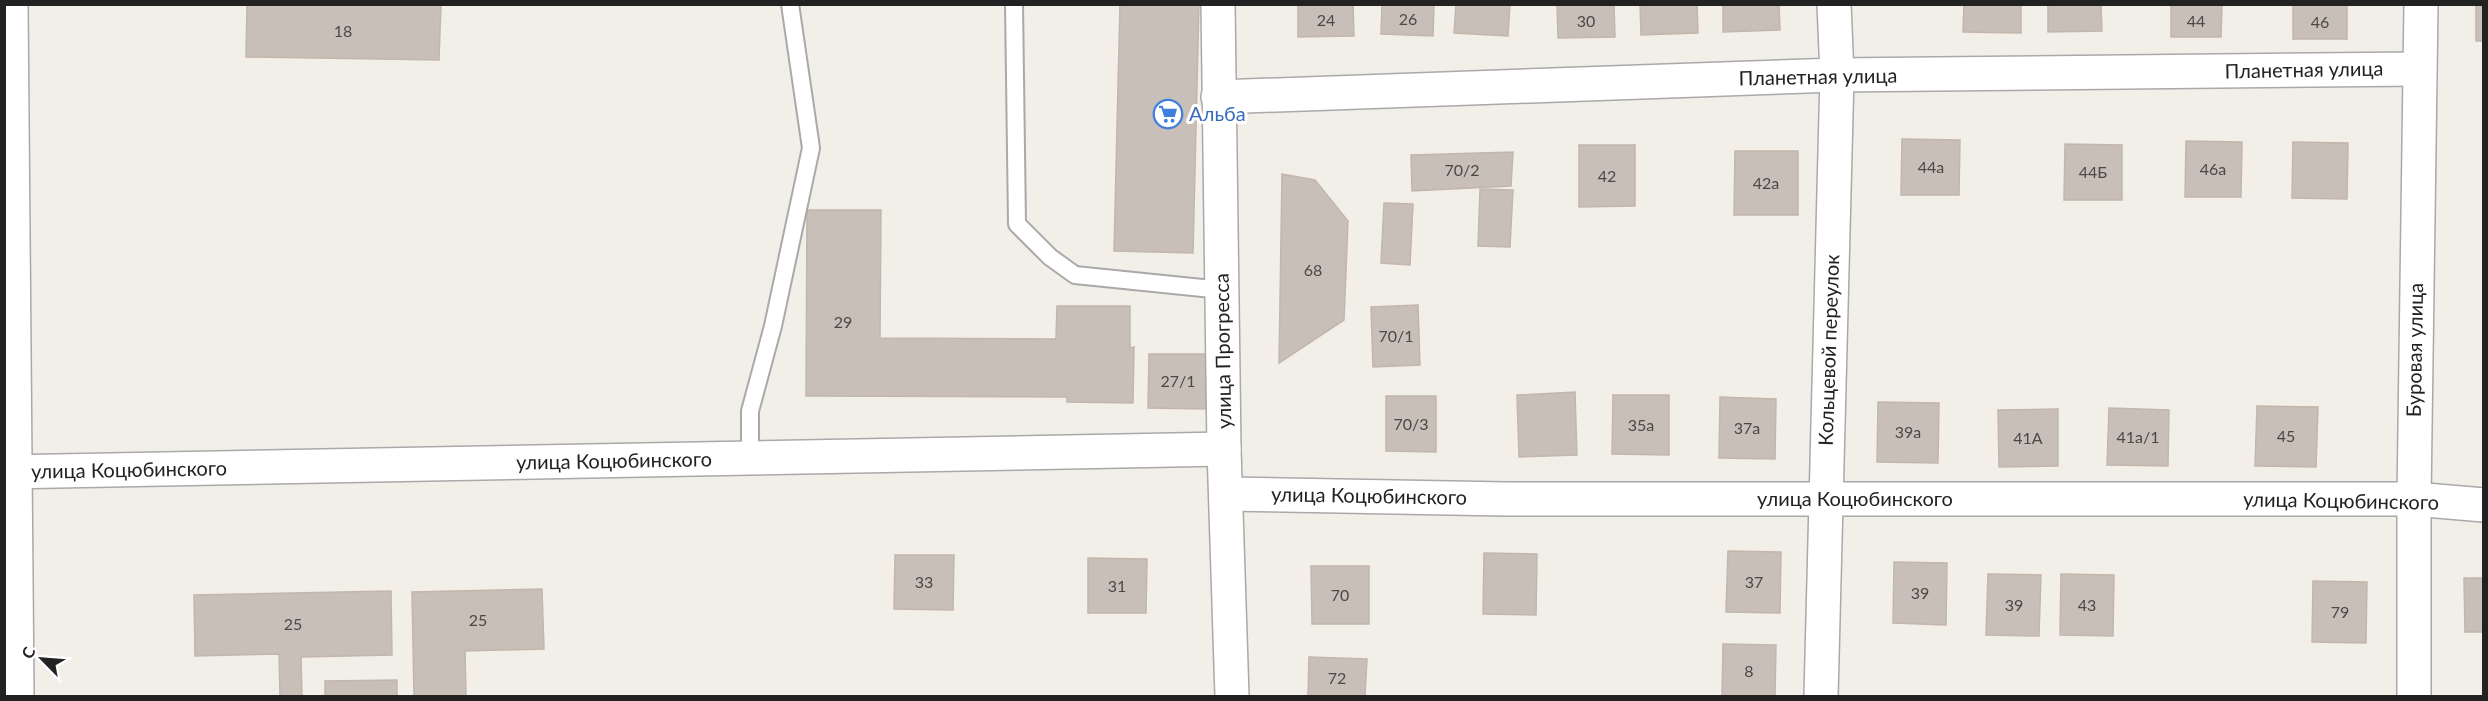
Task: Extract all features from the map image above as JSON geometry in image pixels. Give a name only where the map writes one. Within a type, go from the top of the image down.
[{"type":"street","points":[[11,4],[10,472],[17,696]]},
{"type":"street","name":"улица Прогресса","points":[[1218,4],[1224,449],[1232,696]]},
{"type":"street","name":"Кольцевой переулок","points":[[1821,696],[1837,75],[1834,4]]},
{"type":"street","name":"Буровая улица","points":[[2414,696],[2414,499],[2421,4]]},
{"type":"street","name":"Планетная улица","points":[[1218,97],[1837,75],[2419,69]]},
{"type":"street","name":"улица Коцюбинского","points":[[10,472],[1224,449]]},
{"type":"street","name":"улица Коцюбинского","points":[[1226,494],[1506,499],[2414,499],[2484,505]]},
{"type":"lane","points":[[750,458],[750,411],[773,326],[811,148],[790,4]]},
{"type":"lane","points":[[1014,4],[1017,224],[1050,257],[1075,275],[1222,290]]},
{"type":"building","points":[[247,4],[441,4],[439,60],[246,57]]},
{"type":"building","points":[[1120,4],[1199,4],[1193,253],[1114,251]]},
{"type":"building","points":[[1298,4],[1353,4],[1354,36],[1298,37]]},
{"type":"building","points":[[1382,4],[1434,4],[1433,36],[1381,34]]},
{"type":"building","points":[[1456,4],[1510,4],[1508,36],[1454,33]]},
{"type":"building","points":[[1557,4],[1614,4],[1615,37],[1558,38]]},
{"type":"building","points":[[1640,4],[1697,4],[1698,33],[1641,35]]},
{"type":"building","points":[[1723,4],[1779,4],[1780,30],[1723,32]]},
{"type":"building","points":[[1964,4],[2021,4],[2021,33],[1963,32]]},
{"type":"building","points":[[2048,4],[2101,4],[2102,31],[2048,32]]},
{"type":"building","points":[[2171,4],[2222,4],[2221,37],[2171,37]]},
{"type":"building","points":[[2293,4],[2347,4],[2347,39],[2293,39]]},
{"type":"building","points":[[2476,4],[2484,4],[2484,41],[2476,41]]},
{"type":"building","points":[[1902,139],[1960,140],[1959,195],[1901,195]]},
{"type":"building","points":[[2186,141],[2242,142],[2241,197],[2185,197]]},
{"type":"building","points":[[2293,142],[2348,143],[2347,199],[2292,198]]},
{"type":"building","points":[[2065,144],[2122,145],[2122,200],[2064,200]]},
{"type":"building","points":[[1579,145],[1635,145],[1635,206],[1579,207]]},
{"type":"building","points":[[1735,151],[1798,151],[1798,215],[1734,215]]},
{"type":"building","points":[[1513,152],[1511,186],[1412,191],[1411,155]]},
{"type":"building","points":[[1282,174],[1315,180],[1348,221],[1344,320],[1279,363]]},
{"type":"building","points":[[1480,189],[1513,190],[1510,247],[1478,246]]},
{"type":"building","points":[[1384,203],[1413,204],[1410,265],[1381,263]]},
{"type":"building","points":[[807,210],[881,210],[880,338],[1056,339],[1057,306],[1130,306],[1130,348],[1134,347],[1133,403],[1067,402],[1067,397],[806,396]]},
{"type":"building","points":[[1418,305],[1420,365],[1373,367],[1371,307]]},
{"type":"building","points":[[1149,354],[1207,354],[1207,409],[1148,408]]},
{"type":"building","points":[[1575,392],[1577,455],[1519,457],[1517,395]]},
{"type":"building","points":[[1613,395],[1669,395],[1669,455],[1612,454]]},
{"type":"building","points":[[1386,396],[1436,396],[1436,452],[1386,451]]},
{"type":"building","points":[[1720,397],[1776,399],[1775,459],[1719,458]]},
{"type":"building","points":[[1878,402],[1939,403],[1938,463],[1877,462]]},
{"type":"building","points":[[2257,406],[2318,407],[2316,467],[2255,466]]},
{"type":"building","points":[[2109,408],[2169,410],[2168,466],[2107,465]]},
{"type":"building","points":[[2058,409],[2058,466],[1999,467],[1998,410]]},
{"type":"building","points":[[1728,551],[1781,552],[1780,613],[1726,612]]},
{"type":"building","points":[[1484,553],[1537,554],[1536,615],[1483,614]]},
{"type":"building","points":[[895,555],[954,555],[953,610],[894,609]]},
{"type":"building","points":[[1088,558],[1147,559],[1146,613],[1088,613]]},
{"type":"building","points":[[1894,562],[1947,563],[1946,625],[1893,623]]},
{"type":"building","points":[[1311,566],[1369,566],[1369,624],[1312,624]]},
{"type":"building","points":[[1988,574],[2041,575],[2039,636],[1986,635]]},
{"type":"building","points":[[2061,574],[2114,575],[2113,636],[2060,635]]},
{"type":"building","points":[[2464,578],[2484,578],[2484,632],[2465,632]]},
{"type":"building","points":[[2313,581],[2367,582],[2366,643],[2312,642]]},
{"type":"building","points":[[542,589],[544,649],[465,651],[466,696],[414,696],[412,592]]},
{"type":"building","points":[[391,591],[392,655],[301,657],[302,696],[280,696],[279,654],[195,656],[194,595]]},
{"type":"building","points":[[1723,644],[1776,645],[1775,696],[1722,696]]},
{"type":"building","points":[[1309,657],[1367,659],[1365,696],[1308,696]]},
{"type":"building","points":[[397,680],[397,696],[325,696],[325,681]]},
{"type":"place","name":"Альба","points":[[1168,114]]}]
